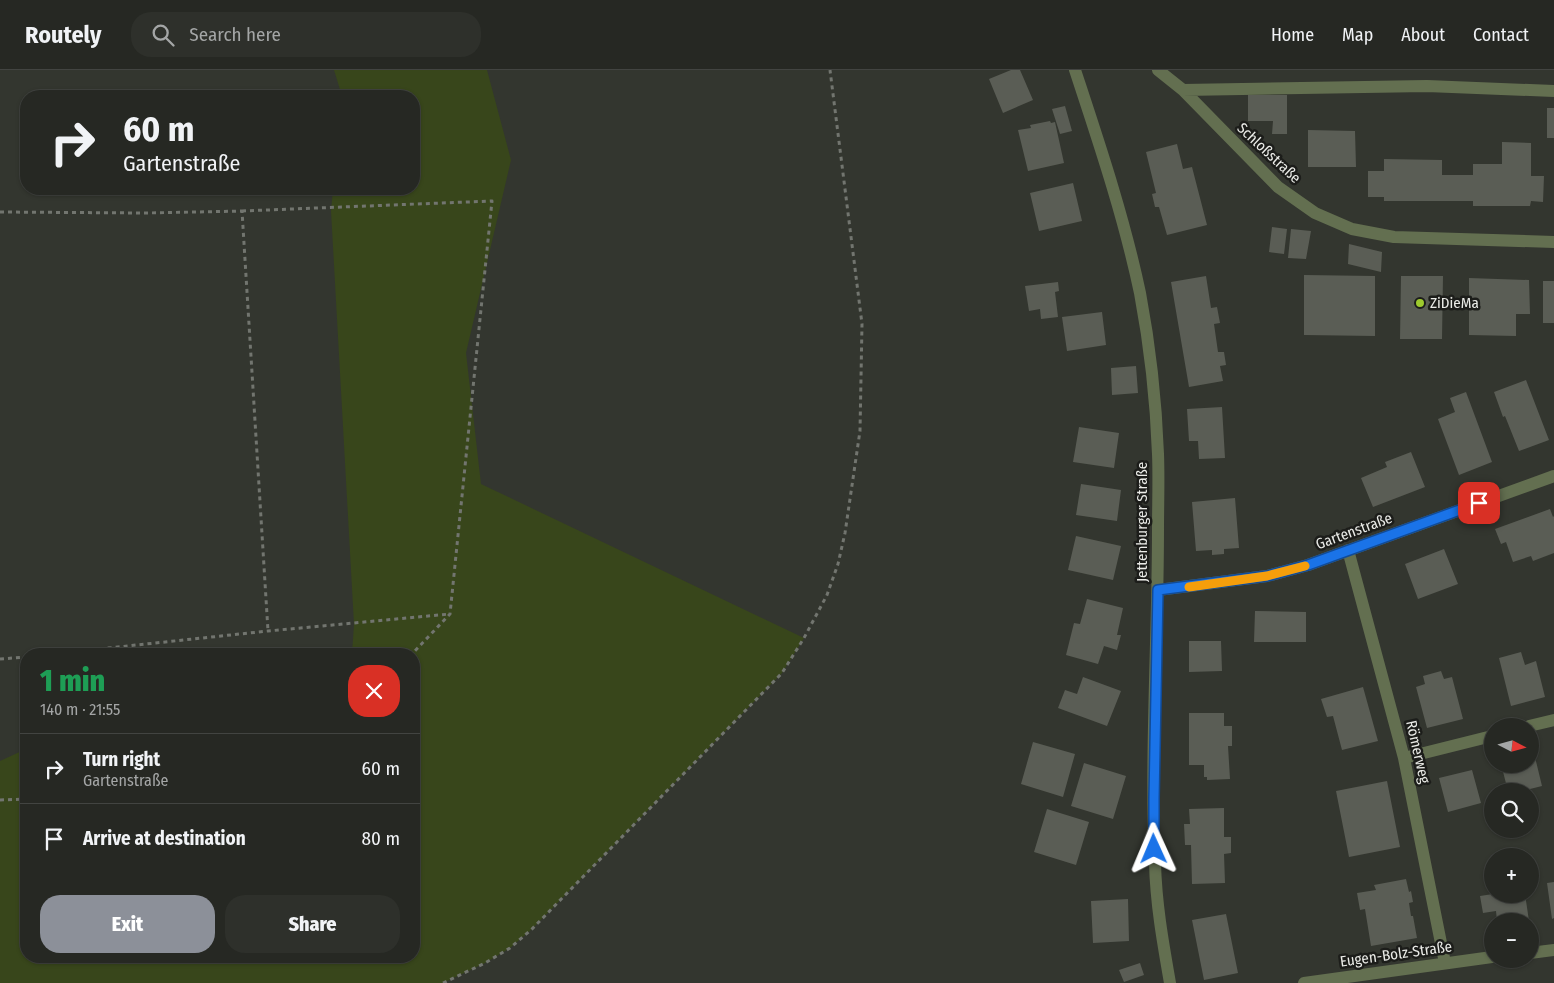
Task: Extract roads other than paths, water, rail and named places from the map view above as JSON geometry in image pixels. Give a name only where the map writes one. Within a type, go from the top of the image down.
[{"type":"street","name":"Jettenburger Straße","points":[[1075,70],[1121,218],[1140,293],[1153,376],[1158,456],[1155,865],[1160,930],[1170,983]]},
{"type":"street","name":"Schloßstraße","points":[[1158,70],[1183,90],[1278,187],[1315,213],[1352,229],[1394,237],[1554,242]]},
{"type":"street","points":[[1183,90],[1427,86],[1554,91]]},
{"type":"street","name":"Gartenstraße","points":[[1158,590],[1267,576],[1308,565],[1554,476]]},
{"type":"street","name":"Römerweg","points":[[1348,550],[1404,758],[1445,964]]},
{"type":"street","points":[[1539,724],[1554,720]]},
{"type":"street","points":[[1404,758],[1484,738]]},
{"type":"street","points":[[1539,952],[1554,950]]},
{"type":"street","name":"Eugen-Bolz-Straße","points":[[1304,983],[1484,958]]},
{"type":"place","name":"ZiDieMa","points":[[1420,303]]}]
